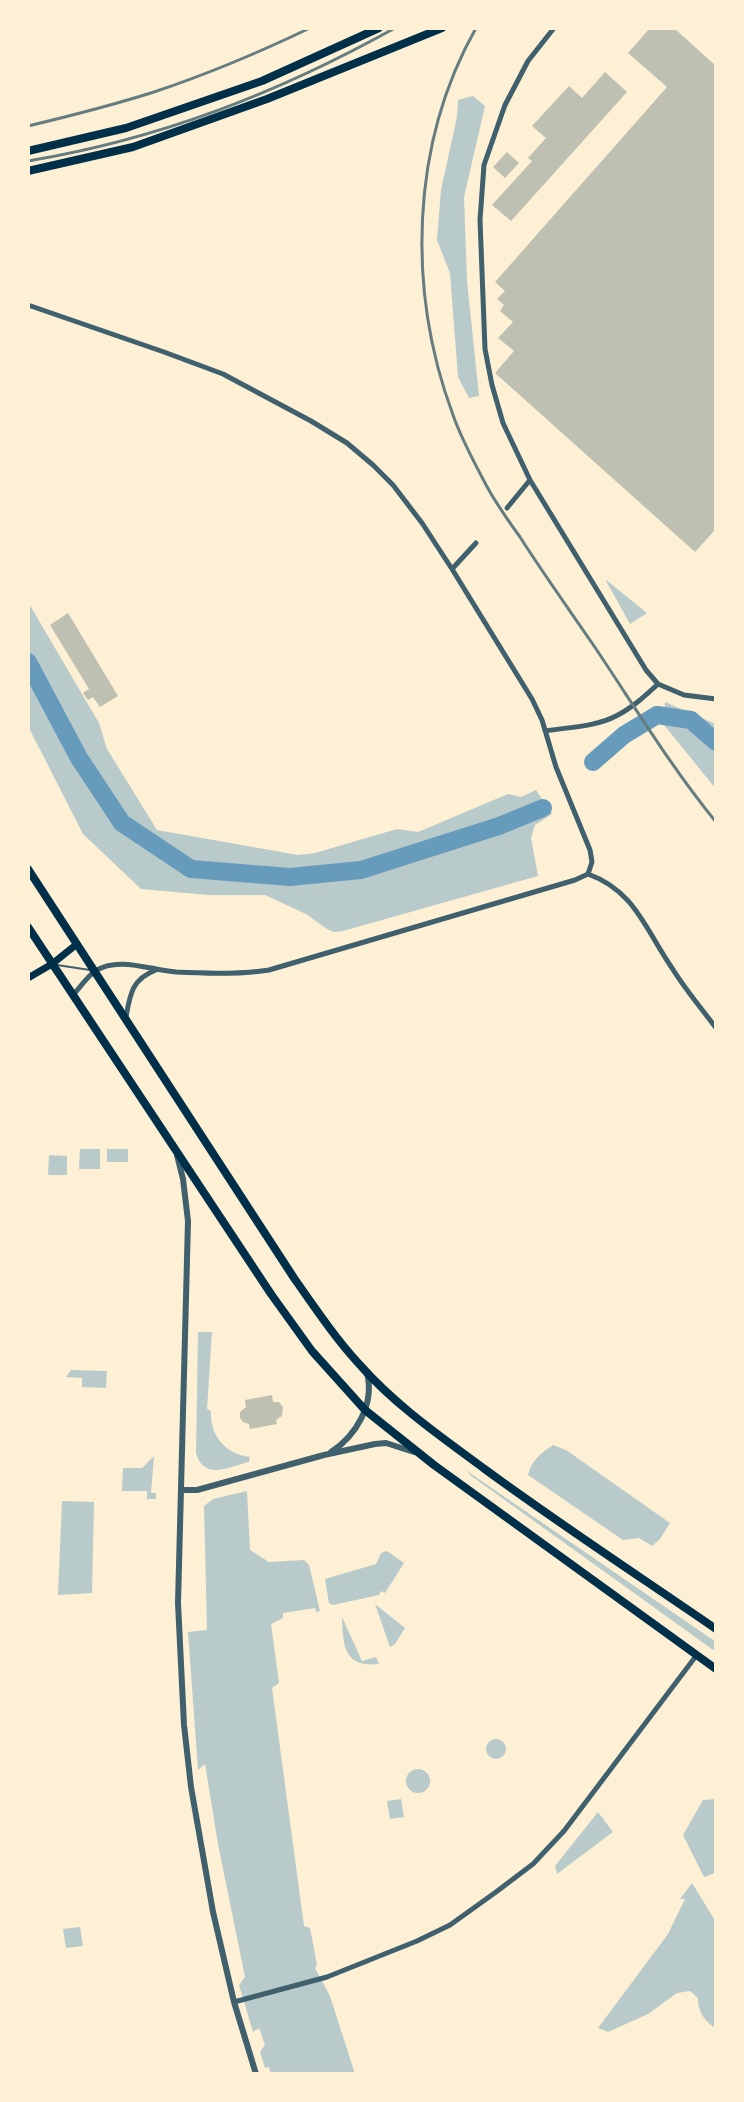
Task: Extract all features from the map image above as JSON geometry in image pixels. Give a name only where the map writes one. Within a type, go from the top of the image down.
[{"type":"main road","points":[[28,151],[126,128],[262,81],[379,28]]},
{"type":"main road","points":[[28,171],[133,147],[267,99],[442,28]]},
{"type":"main road","points":[[28,869],[294,1278],[367,1373],[480,1466],[716,1629]]},
{"type":"main road","points":[[28,927],[271,1294],[312,1351],[365,1410],[419,1454],[716,1669]]},
{"type":"main road","points":[[28,978],[77,944]]},
{"type":"street","points":[[554,28],[528,61],[505,105],[484,165],[481,198],[485,349],[492,385],[503,423],[530,480],[646,670],[658,684],[684,695],[716,699]]},
{"type":"street","points":[[28,305],[223,374],[347,443],[383,475],[422,523],[532,699],[590,850],[592,862],[588,874]]},
{"type":"street","points":[[507,508],[530,480]]},
{"type":"street","points":[[452,569],[476,543]]},
{"type":"street","points":[[545,731],[590,724],[616,716],[658,684]]},
{"type":"street","points":[[74,994],[96,971],[116,965],[233,974],[269,970],[588,874],[602,879],[629,900],[672,970],[716,1028]]},
{"type":"street","points":[[126,1017],[135,984],[147,973],[157,970]]},
{"type":"street","points":[[176,1151],[188,1221],[178,1633],[184,1725],[191,1787],[223,1959],[256,2074]]},
{"type":"street","points":[[324,1455],[343,1444],[365,1410],[370,1384],[367,1373]]},
{"type":"street","points":[[181,1490],[197,1490],[375,1444],[386,1443],[419,1454]]},
{"type":"street","points":[[234,2002],[327,1977],[417,1941],[450,1925],[496,1892],[533,1864],[564,1831],[696,1656]]},
{"type":"lane","points":[[52,964],[96,971]]},
{"type":"shaded area","points":[[473,96],[485,106],[464,197],[467,281],[479,396],[469,398],[458,377],[450,273],[437,240],[441,190],[458,100]]},
{"type":"shaded area","points":[[605,579],[647,613],[630,624]]},
{"type":"shaded area","points":[[28,602],[99,723],[107,749],[157,830],[298,855],[397,829],[418,832],[508,794],[521,797],[536,790],[552,814],[535,825],[531,838],[538,876],[334,932],[306,914],[265,895],[209,895],[141,889],[83,834],[28,726]]},
{"type":"shaded area","points":[[665,702],[716,724],[716,789],[664,725]]},
{"type":"shaded area","points":[[80,1149],[100,1149],[100,1169],[79,1169]]},
{"type":"shaded area","points":[[107,1149],[128,1149],[128,1162],[107,1162]]},
{"type":"shaded area","points":[[49,1155],[67,1156],[67,1175],[48,1175]]},
{"type":"shaded area","points":[[198,1332],[212,1332],[207,1409],[211,1411],[216,1436],[226,1448],[250,1457],[249,1462],[225,1469],[211,1469],[200,1462],[196,1453]]},
{"type":"shaded area","points":[[71,1370],[107,1371],[106,1388],[82,1387],[82,1378],[66,1377]]},
{"type":"shaded area","points":[[553,1445],[566,1450],[670,1523],[660,1539],[652,1546],[639,1538],[623,1540],[528,1475],[537,1458]]},
{"type":"shaded area","points":[[154,1456],[151,1493],[156,1493],[156,1499],[147,1499],[147,1491],[122,1491],[123,1468],[142,1468]]},
{"type":"shaded area","points":[[467,1471],[716,1642],[716,1652],[470,1475]]},
{"type":"shaded area","points":[[247,1491],[250,1550],[269,1562],[304,1560],[309,1565],[320,1611],[316,1612],[315,1608],[283,1613],[283,1618],[271,1624],[279,1683],[272,1688],[304,1926],[310,1928],[315,1968],[330,1996],[355,2074],[271,2074],[269,2067],[265,2068],[260,2052],[265,2045],[259,2028],[253,2032],[239,1985],[245,1977],[205,1764],[198,1770],[188,1632],[207,1630],[204,1506],[213,1499]]},
{"type":"shaded area","points":[[62,1501],[94,1502],[92,1593],[58,1595]]},
{"type":"shaded area","points":[[387,1551],[404,1563],[385,1593],[381,1591],[379,1595],[333,1605],[329,1603],[325,1579],[376,1564],[381,1553]]},
{"type":"shaded area","points":[[375,1604],[405,1628],[390,1647]]},
{"type":"shaded area","points":[[342,1617],[362,1661],[376,1657],[379,1664],[358,1662],[347,1652]]},
{"type":"shaded area","points":[[496,1739],[503,1742],[506,1749],[503,1756],[496,1759],[489,1756],[486,1749],[489,1742]]},
{"type":"shaded area","points":[[418,1769],[426,1773],[430,1781],[426,1789],[418,1793],[410,1789],[406,1781],[410,1773]]},
{"type":"shaded area","points":[[401,1799],[404,1817],[390,1819],[387,1801]]},
{"type":"shaded area","points":[[716,1799],[716,1869],[715,1873],[704,1877],[683,1835],[703,1800]]},
{"type":"shaded area","points":[[598,1812],[613,1832],[557,1874],[555,1866]]},
{"type":"shaded area","points":[[692,1883],[716,1922],[716,2028],[702,2015],[698,1998],[690,1991],[677,1993],[648,2014],[608,2032],[598,2028],[668,1934],[685,1899],[680,1899]]},
{"type":"shaded area","points":[[80,1927],[83,1946],[66,1948],[63,1929]]},
{"type":"building","points":[[650,28],[674,28],[716,66],[716,529],[695,552],[495,373],[514,351],[498,338],[513,322],[500,311],[504,305],[497,299],[505,291],[495,282],[667,87],[628,53]]},
{"type":"building","points":[[605,72],[627,92],[511,221],[492,205],[532,161],[528,158],[546,138],[532,126],[569,86],[582,98]]},
{"type":"building","points":[[507,152],[519,163],[505,178],[493,167]]},
{"type":"building","points":[[68,613],[118,696],[100,707],[93,697],[88,700],[83,693],[89,689],[50,625]]},
{"type":"building","points":[[272,1395],[273,1402],[279,1402],[283,1407],[277,1424],[250,1429],[249,1424],[240,1418],[240,1412],[246,1407],[245,1400]]},
{"type":"waterway","points":[[28,662],[79,758],[122,823],[191,869],[290,877],[361,870],[499,826],[543,808]]},
{"type":"waterway","points":[[593,762],[624,735],[657,715],[691,720],[716,742]]},
{"type":"railway","points":[[28,126],[154,92],[234,62],[310,28]]},
{"type":"railway","points":[[28,161],[125,140],[217,111],[307,73],[395,28]]},
{"type":"railway","points":[[476,28],[454,73],[438,120],[422,219],[428,319],[438,368],[460,432],[496,503],[667,756],[716,822]]}]
